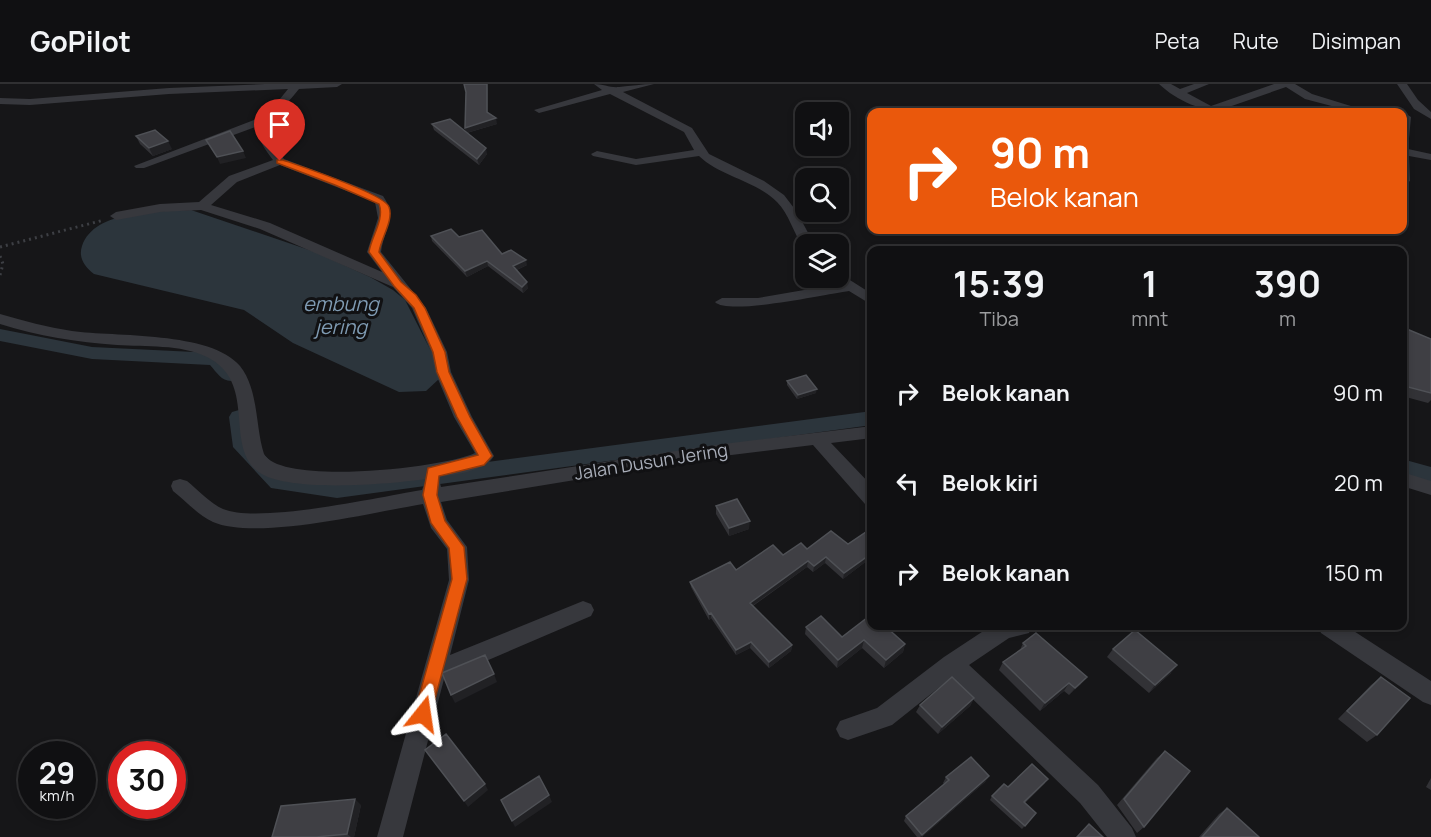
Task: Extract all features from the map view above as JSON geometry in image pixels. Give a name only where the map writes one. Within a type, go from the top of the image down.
[{"type":"street","points":[[0,101],[30,102],[95,97],[154,87],[337,84]]},
{"type":"street","points":[[599,84],[688,130],[701,152],[747,176],[788,207],[803,234]]},
{"type":"street","points":[[539,110],[614,90],[649,84]]},
{"type":"street","points":[[1164,84],[1211,108]]},
{"type":"street","points":[[1178,93],[1204,84]]},
{"type":"street","points":[[1216,108],[1284,84]]},
{"type":"street","points":[[1289,84],[1294,90],[1349,108]]},
{"type":"street","points":[[1402,84],[1411,99],[1431,116]]},
{"type":"street","points":[[180,486],[218,516],[249,521],[290,518],[432,482],[479,462],[485,456],[463,417],[443,372],[439,352],[417,303],[398,284],[374,252],[375,240],[385,216],[385,208],[379,199],[280,161],[265,137],[264,132],[269,118],[296,86]]},
{"type":"street","points":[[1317,108],[1327,101]]},
{"type":"street","points":[[140,166],[269,118]]},
{"type":"street","points":[[597,154],[636,162],[701,152]]},
{"type":"street","points":[[1407,153],[1431,157]]},
{"type":"street","points":[[202,206],[233,179],[280,161]]},
{"type":"street","points":[[116,216],[160,208],[202,206],[265,226],[398,284]]},
{"type":"street","points":[[722,302],[758,302],[850,286],[867,298]]},
{"type":"street","points":[[0,319],[62,334],[186,346],[208,351],[229,362],[242,385],[256,455],[261,463],[272,471],[288,476],[432,482]]},
{"type":"street","name":"Jalan Dusun Jering","points":[[432,482],[867,433]]},
{"type":"street","points":[[817,439],[867,494]]},
{"type":"street","points":[[1407,480],[1431,488]]},
{"type":"street","points":[[390,837],[459,579],[457,547],[438,523],[432,482]]},
{"type":"street","points":[[433,673],[583,610]]},
{"type":"street","points":[[848,729],[884,717],[952,664],[1003,630]]},
{"type":"street","points":[[1335,630],[1431,694]]},
{"type":"street","points":[[952,664],[1089,794],[1123,837]]},
{"type":"path","points":[[0,247],[116,216]]},
{"type":"path","points":[[0,256],[3,264],[0,275]]},
{"type":"water","name":"embung jering","points":[[191,210],[315,252],[393,290],[405,300],[438,365],[439,379],[426,391],[399,392],[293,343],[244,310],[94,274],[83,262],[82,246],[89,234],[100,225],[129,215]]},
{"type":"building","points":[[464,84],[487,84],[487,112],[496,118],[465,128],[466,92]]},
{"type":"building","points":[[450,119],[486,148],[477,159],[432,124]]},
{"type":"building","points":[[155,130],[168,141],[149,148],[136,136]]},
{"type":"building","points":[[230,131],[243,151],[217,157],[206,140]]},
{"type":"building","points":[[451,229],[459,237],[482,230],[502,254],[511,250],[526,260],[513,266],[527,282],[522,287],[487,261],[465,271],[431,236]]},
{"type":"building","points":[[1407,329],[1431,339],[1431,393],[1408,387]]},
{"type":"building","points":[[806,375],[817,389],[798,395],[787,381]]},
{"type":"building","points":[[737,499],[750,521],[729,528],[716,506]]},
{"type":"building","points":[[831,531],[848,544],[867,531],[867,557],[844,573],[826,557],[814,566],[808,561],[750,603],[792,645],[769,662],[751,642],[736,650],[711,613],[709,614],[690,582],[730,562],[736,570],[773,545],[783,555],[801,543],[807,549]]},
{"type":"building","points":[[821,616],[842,637],[867,618],[867,630],[889,630],[905,644],[886,660],[864,640],[838,660],[806,627]]},
{"type":"building","points":[[1135,630],[1177,665],[1155,685],[1113,649]]},
{"type":"building","points":[[1036,633],[1087,677],[1075,688],[1069,683],[1045,703],[1003,662],[1026,646],[1023,643]]},
{"type":"building","points":[[485,655],[494,674],[451,695],[442,673]]},
{"type":"building","points":[[952,677],[974,698],[942,727],[920,705]]},
{"type":"building","points":[[1381,677],[1410,698],[1377,735],[1347,711]]},
{"type":"building","points":[[446,734],[485,784],[464,801],[425,750]]},
{"type":"building","points":[[1165,751],[1190,771],[1144,827],[1124,799]]},
{"type":"building","points":[[971,757],[989,776],[922,835],[906,816],[949,780],[946,777]]},
{"type":"building","points":[[1032,764],[1048,779],[1024,802],[1036,813],[1025,826],[992,796],[1004,784],[1008,787]]},
{"type":"building","points":[[539,776],[549,795],[512,821],[501,800]]},
{"type":"building","points":[[355,799],[347,834],[272,837],[281,806]]},
{"type":"building","points":[[1227,808],[1259,837],[1202,837]]},
{"type":"building","points":[[1089,824],[1103,837],[1077,837]]},
{"type":"waterway","points":[[0,335],[92,353],[215,359],[230,376]]},
{"type":"waterway","points":[[239,417],[243,447],[279,482],[337,490],[867,419]]},
{"type":"waterway","points":[[1407,468],[1431,475]]},
{"type":"route","points":[[280,161],[382,202],[385,216],[375,240],[374,252],[398,284],[417,303],[439,352],[443,372],[463,417],[485,456],[479,462],[433,472],[432,476],[430,495],[438,523],[457,547],[459,579],[423,714]]}]
